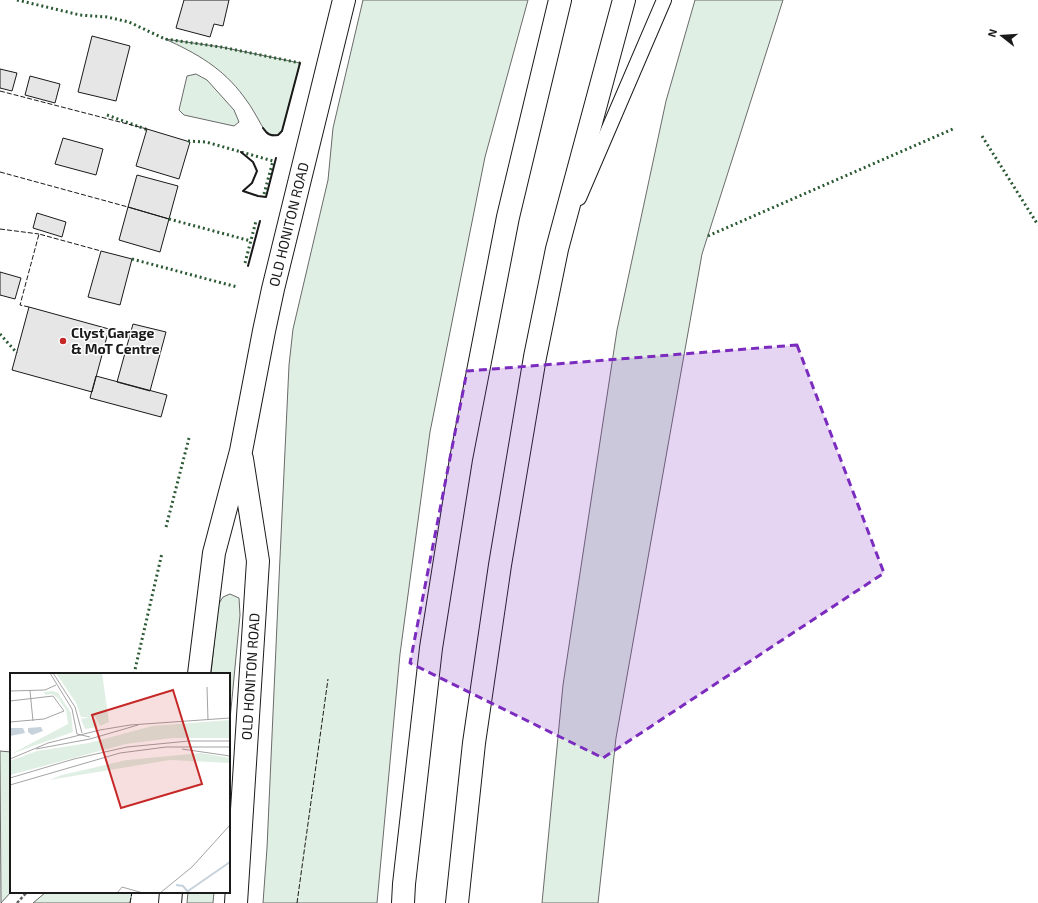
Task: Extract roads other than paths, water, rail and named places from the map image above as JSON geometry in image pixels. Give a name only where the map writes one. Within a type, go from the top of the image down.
[{"type":"main road","name":"OLD HONITON ROAD","points":[[199,673],[214,553],[241,451],[273,289],[344,0]]},
{"type":"main road","points":[[403,903],[431,648],[461,459],[508,217],[560,0]]},
{"type":"main road","points":[[457,903],[474,743],[500,565],[535,357],[557,249],[624,0]]},
{"type":"main road","name":"OLD HONITON ROAD","points":[[236,903],[258,561],[241,451]]},
{"type":"main road","points":[[170,903],[171,893]]},
{"type":"lane","points":[[557,249],[664,0]]},
{"type":"place","name":"Clyst Garage & MoT Centre","points":[[63,341]]}]
